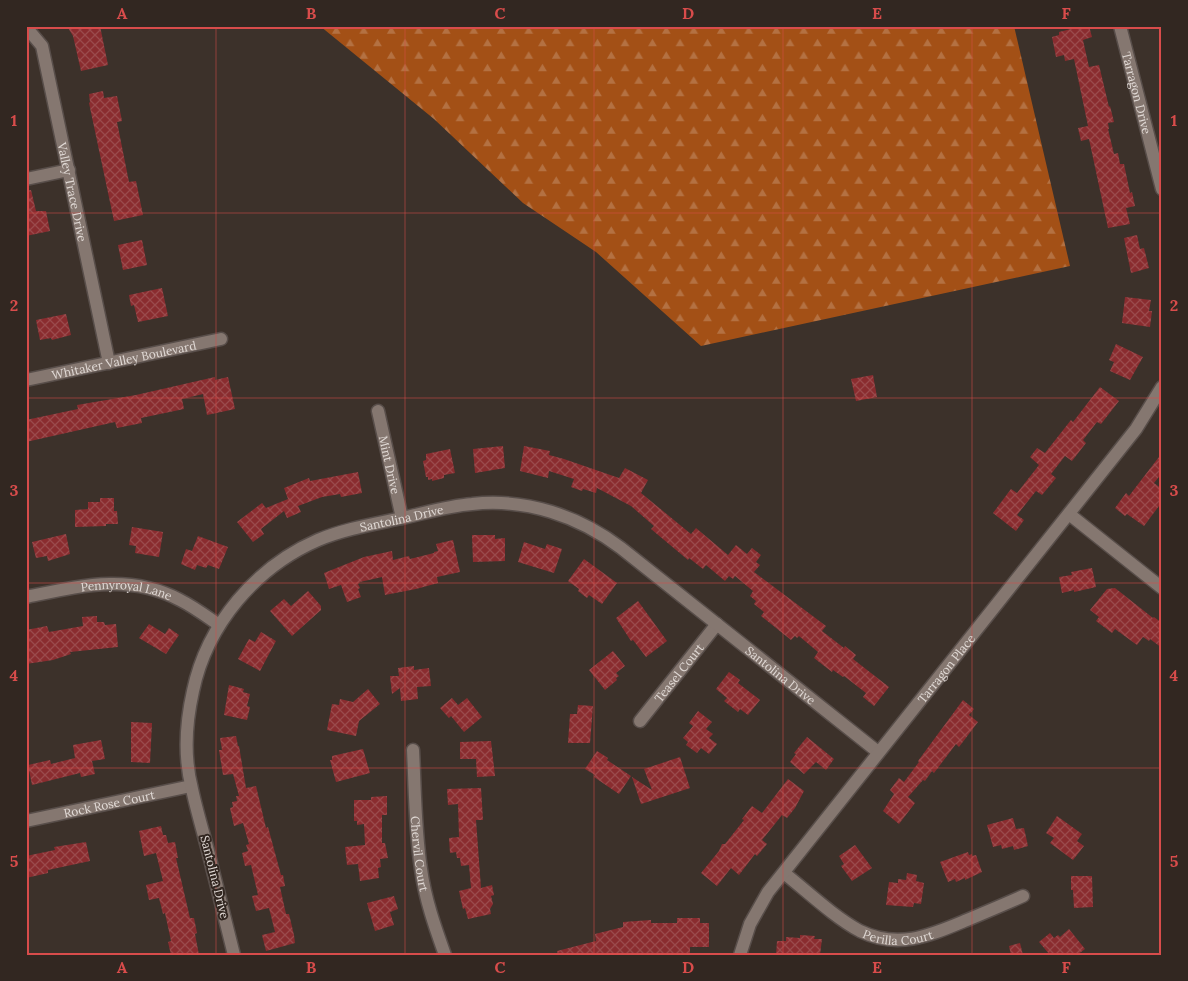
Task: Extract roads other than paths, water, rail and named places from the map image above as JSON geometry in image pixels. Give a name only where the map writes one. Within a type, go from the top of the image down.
[{"type":"street","name":"Tarragon Drive","points":[[1120,26],[1162,189]]},
{"type":"street","name":"Valley Trace Drive","points":[[26,27],[42,46],[109,363]]},
{"type":"street","points":[[26,179],[68,170]]},
{"type":"street","name":"Whitaker Valley Boulevard","points":[[26,380],[221,339]]},
{"type":"street","name":"Tarragon Place","points":[[740,955],[758,909],[768,892],[1069,514],[1136,428],[1162,387]]},
{"type":"street","name":"Mint Drive","points":[[378,411],[402,518]]},
{"type":"street","name":"Santolina Drive","points":[[234,955],[191,786],[187,735],[190,703],[202,660],[219,625],[241,597],[258,578],[295,552],[335,534],[458,506],[484,503],[522,505],[560,514],[584,524],[611,540],[878,752]]},
{"type":"street","points":[[1069,514],[1162,588]]},
{"type":"street","name":"Pennyroyal Lane","points":[[26,597],[90,584],[134,585],[152,589],[176,598],[219,625]]},
{"type":"street","name":"Teasel Court","points":[[640,721],[717,624]]},
{"type":"street","name":"Chervil Court","points":[[413,750],[421,870],[434,926],[445,955]]},
{"type":"street","name":"Rock Rose Court","points":[[26,821],[191,786]]},
{"type":"street","name":"Perilla Court","points":[[784,873],[848,923],[870,934],[888,939],[908,940],[927,936],[1024,896]]}]
